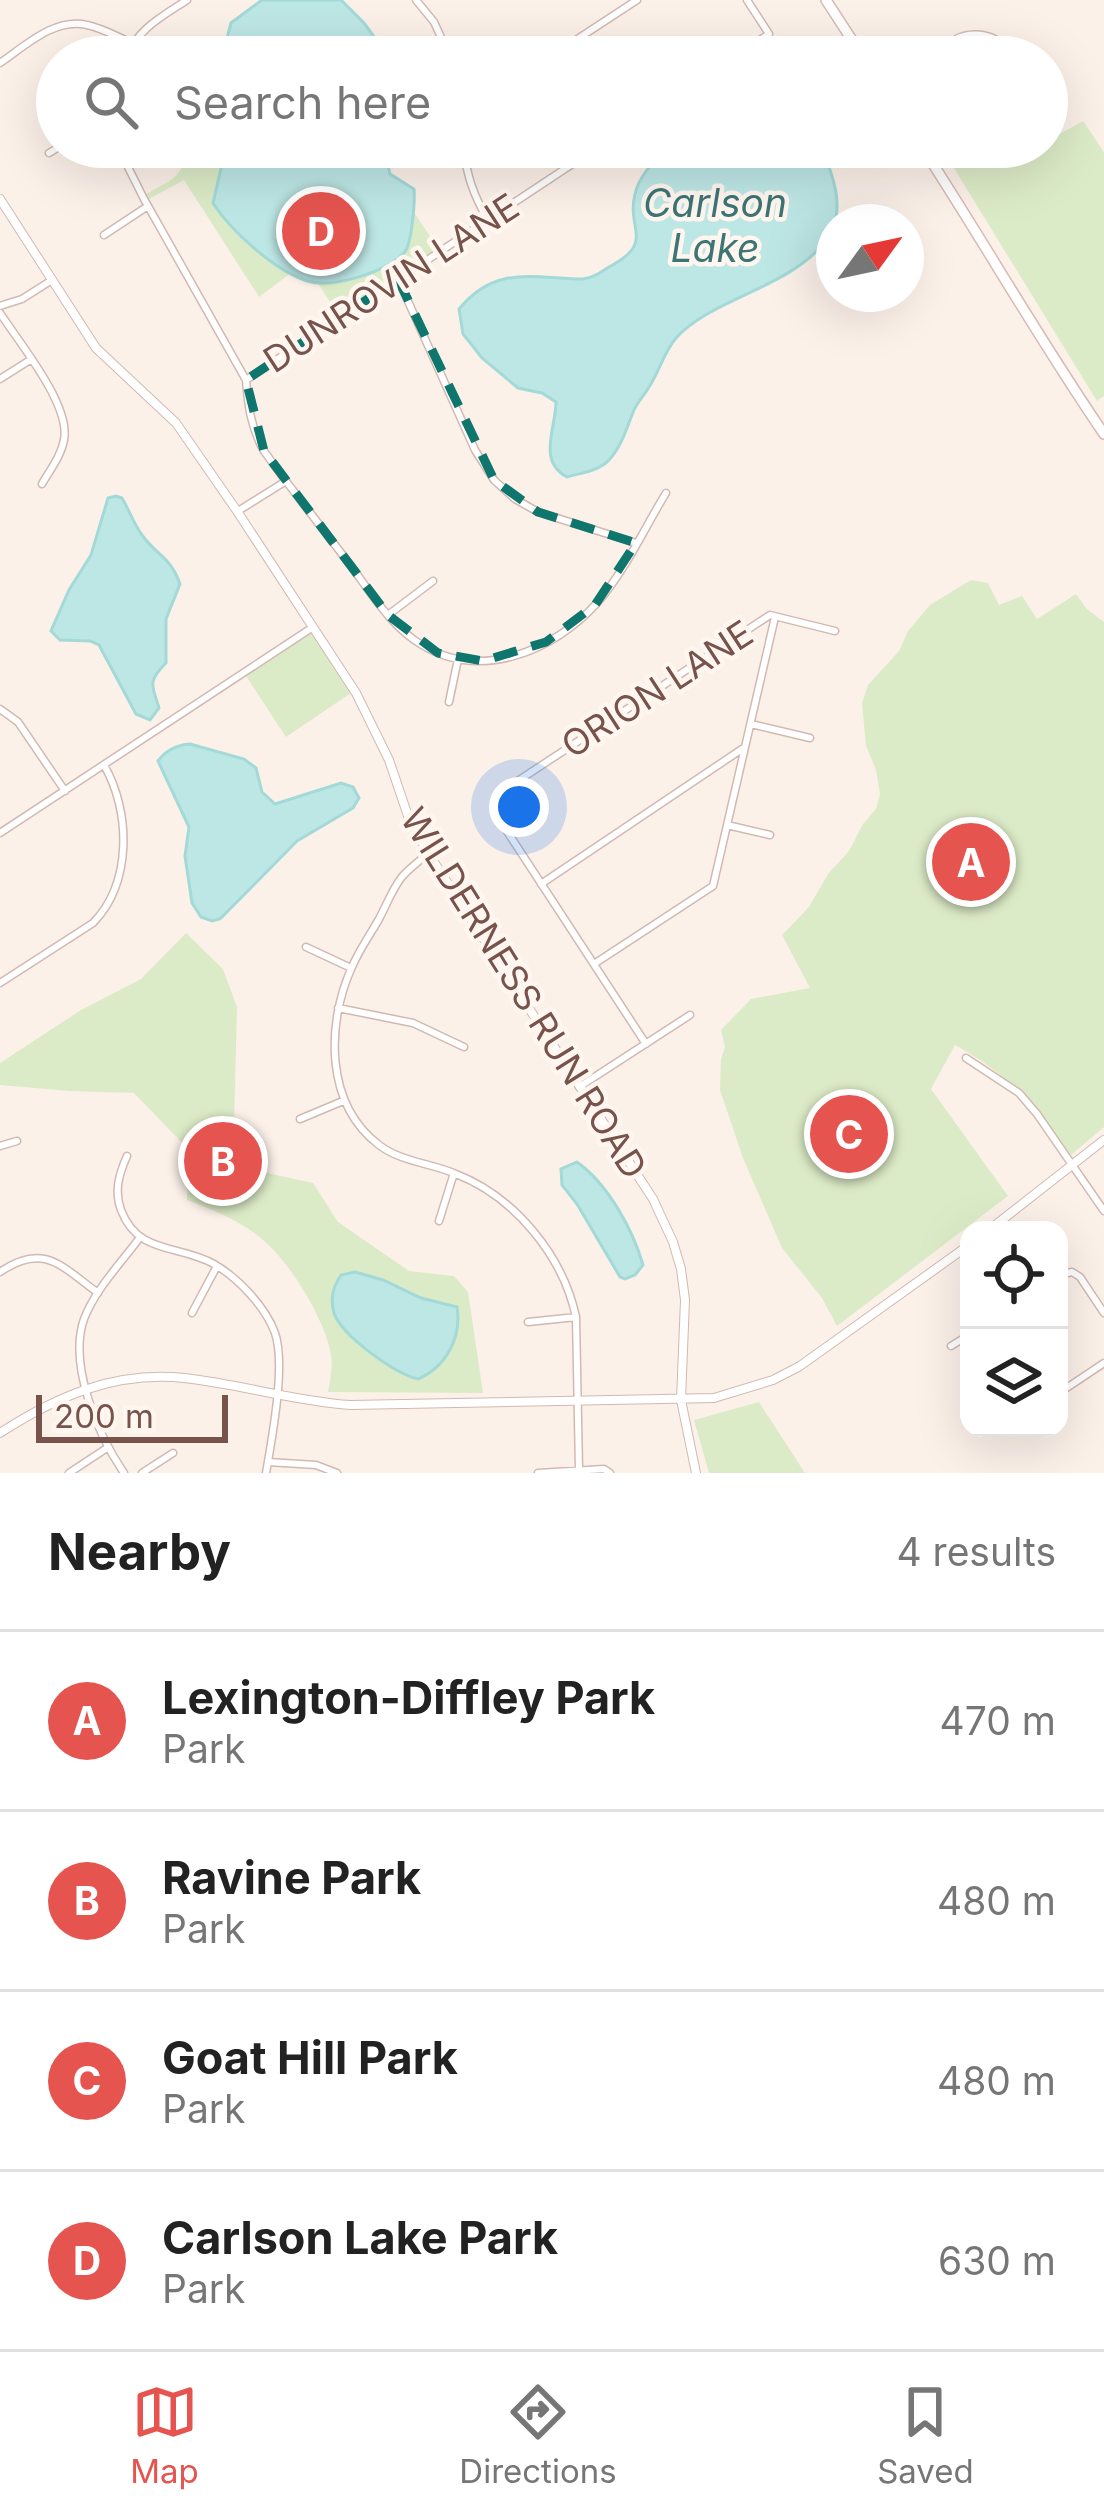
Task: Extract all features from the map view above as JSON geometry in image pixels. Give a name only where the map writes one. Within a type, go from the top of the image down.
[{"type":"main road","points":[[826,0],[849,36]]},
{"type":"main road","points":[[935,168],[1104,434]]},
{"type":"street","points":[[416,0],[440,36]]},
{"type":"street","points":[[581,36],[635,0]]},
{"type":"street","points":[[747,0],[769,34],[766,36]]},
{"type":"street","points":[[139,36],[183,1]]},
{"type":"street","points":[[41,36],[74,23],[113,36]]},
{"type":"street","points":[[0,62],[36,39]]},
{"type":"street","points":[[129,168],[245,380],[254,433],[388,616],[420,644],[458,659],[484,662],[546,642],[595,605],[666,493]]},
{"type":"street","points":[[466,168],[475,200],[488,220]]},
{"type":"street","name":"DUNROVIN LANE","points":[[245,380],[566,168]]},
{"type":"street","name":"WILDERNESS RUN ROAD","points":[[0,200],[96,348],[176,423],[313,627],[372,723],[428,853],[653,1199],[673,1242],[685,1300],[681,1400],[696,1473]]},
{"type":"street","points":[[104,235],[148,206]]},
{"type":"street","points":[[398,279],[475,450],[494,479],[538,512],[636,543]]},
{"type":"street","points":[[42,484],[63,447],[66,425],[60,406],[0,309],[52,280]]},
{"type":"street","points":[[0,380],[30,360]]},
{"type":"street","points":[[237,511],[286,481]]},
{"type":"street","points":[[388,616],[433,581]]},
{"type":"street","name":"ORION LANE","points":[[542,884],[497,816],[494,803],[501,792],[770,615],[775,617]]},
{"type":"street","points":[[594,964],[713,886],[775,617],[835,631]]},
{"type":"street","points":[[0,833],[313,627]]},
{"type":"street","points":[[449,702],[458,659]]},
{"type":"street","points":[[0,709],[17,722],[64,791]]},
{"type":"street","points":[[751,724],[810,738]]},
{"type":"street","points":[[646,1043],[542,884],[746,746]]},
{"type":"street","points":[[0,983],[93,923],[116,893],[122,865],[120,805],[116,785],[104,765]]},
{"type":"street","points":[[727,825],[770,835]]},
{"type":"street","points":[[428,853],[402,877],[351,968],[338,1008],[336,1070],[343,1101],[358,1127],[382,1148],[490,1190],[519,1216],[560,1269],[576,1317],[578,1470]]},
{"type":"street","points":[[307,947],[351,968]]},
{"type":"street","points":[[0,970],[9,977]]},
{"type":"street","points":[[338,1008],[413,1023],[464,1047]]},
{"type":"street","points":[[579,1087],[690,1015]]},
{"type":"street","points":[[966,1058],[1019,1093],[1104,1210]]},
{"type":"street","points":[[300,1119],[343,1101]]},
{"type":"street","points":[[0,1146],[17,1141]]},
{"type":"street","points":[[1001,1221],[1104,1141]]},
{"type":"street","points":[[127,1156],[119,1174],[118,1201],[125,1222],[140,1238],[217,1266],[244,1288],[274,1329],[280,1360],[266,1473]]},
{"type":"street","points":[[439,1221],[454,1173]]},
{"type":"street","points":[[124,1473],[107,1448],[86,1388],[79,1361],[80,1339],[98,1293],[140,1238]]},
{"type":"street","points":[[0,1433],[36,1410],[86,1388],[131,1379],[181,1378],[350,1405],[714,1398],[800,1366],[960,1251]]},
{"type":"street","points":[[0,1271],[35,1256],[52,1260],[98,1293]]},
{"type":"street","points":[[192,1313],[217,1266]]},
{"type":"street","points":[[1068,1273],[1080,1277],[1104,1313]]},
{"type":"street","points":[[528,1322],[576,1317]]},
{"type":"street","points":[[951,1346],[960,1340]]},
{"type":"street","points":[[1068,1387],[1104,1363]]},
{"type":"street","points":[[68,1473],[107,1448]]},
{"type":"street","points":[[142,1473],[173,1453]]},
{"type":"street","points":[[268,1462],[338,1473]]},
{"type":"street","points":[[538,1473],[604,1469],[610,1473]]},
{"type":"highlighted area","points":[[398,279],[494,480],[538,512],[636,543],[595,605],[546,642],[483,661],[438,653],[388,615],[264,451],[246,380]]},
{"type":"green space","points":[[1083,121],[1104,152],[1104,396],[1097,401],[954,168],[1068,168],[1068,129]]},
{"type":"green space","points":[[181,168],[389,168],[390,174],[414,189],[413,211],[440,251],[340,317],[317,282],[291,273],[259,297],[184,180],[145,201],[143,196]]},
{"type":"green space","points":[[971,580],[988,583],[999,605],[1022,596],[1037,619],[1076,594],[1104,622],[1104,1127],[1071,1155],[1020,1092],[955,1045],[931,1089],[1008,1196],[975,1221],[960,1221],[960,1232],[837,1326],[822,1298],[782,1248],[743,1158],[720,1090],[725,1047],[721,1030],[751,999],[810,988],[782,935],[809,907],[876,809],[880,794],[866,746],[862,703],[868,685],[899,651],[908,631],[930,605]]},
{"type":"green space","points":[[313,627],[354,691],[286,737],[244,673]]},
{"type":"green space","points":[[186,933],[223,969],[237,1007],[234,1126],[267,1173],[313,1183],[338,1222],[409,1271],[454,1276],[468,1292],[483,1393],[328,1392],[332,1363],[327,1340],[295,1277],[255,1233],[187,1200],[188,1149],[134,1093],[0,1085],[0,1063],[81,1010],[141,979]]},
{"type":"green space","points":[[759,1402],[805,1473],[709,1473],[694,1420]]},
{"type":"water","points":[[262,0],[341,0],[374,36],[228,36],[231,23]]},
{"type":"water","points":[[221,168],[389,168],[390,174],[414,189],[404,253],[385,267],[358,277],[318,283],[294,276],[254,248],[213,203]]},
{"type":"water","name":"Carlson Lake","points":[[648,168],[829,168],[837,204],[816,204],[816,251],[809,258],[709,313],[676,338],[614,455],[600,467],[567,477],[550,453],[556,402],[542,393],[518,388],[482,358],[463,334],[459,309],[501,280],[531,276],[583,279],[597,274],[632,250],[636,242],[633,206]]},
{"type":"water","points":[[108,498],[122,498],[142,535],[168,562],[180,584],[166,619],[166,663],[153,684],[159,708],[150,720],[136,714],[99,645],[60,640],[51,631],[91,555]]},
{"type":"water","points":[[190,744],[244,759],[256,768],[262,792],[275,804],[341,783],[353,787],[359,798],[353,808],[297,841],[220,919],[212,921],[201,917],[192,903],[185,856],[189,827],[158,761],[172,749]]},
{"type":"water","points":[[577,1162],[599,1182],[626,1223],[643,1265],[635,1275],[620,1277],[562,1185],[561,1169]]},
{"type":"water","points":[[355,1272],[457,1307],[454,1340],[437,1367],[418,1379],[370,1352],[347,1332],[334,1313],[332,1298],[341,1275]]},
{"type":"place","name":"Carlson Lake Park","points":[[321,231]]},
{"type":"place","name":"Lexington-Diffley Park","points":[[971,862]]},
{"type":"place","name":"Goat Hill Park","points":[[849,1134]]},
{"type":"place","name":"Ravine Park","points":[[223,1161]]}]
